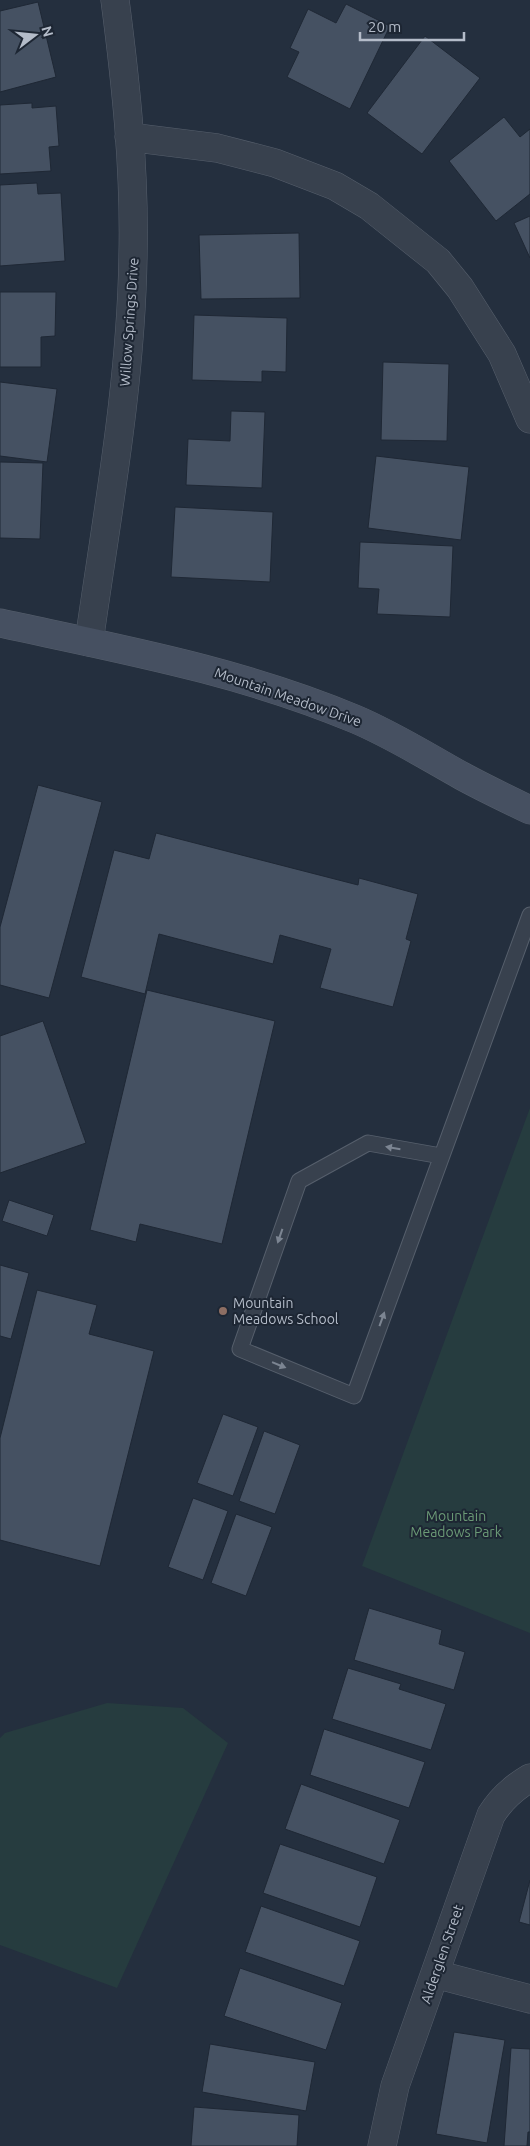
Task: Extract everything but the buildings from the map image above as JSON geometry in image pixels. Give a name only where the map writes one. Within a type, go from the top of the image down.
[{"type":"street","name":"Willow Springs Drive","points":[[89,642],[126,379],[133,258],[134,202],[115,0]]},
{"type":"street","points":[[129,137],[217,148],[275,163],[335,186],[369,206],[438,262],[460,288],[502,354],[530,419]]},
{"type":"street","name":"Mountain Meadow Drive","points":[[0,623],[185,663],[248,680],[353,718],[389,734],[463,776],[530,810]]},
{"type":"street","name":"Alderglen Street","points":[[382,2146],[395,2086],[491,1815],[499,1802],[514,1788],[530,1778]]},
{"type":"street","points":[[435,1974],[530,1999]]},
{"type":"lane","points":[[442,1156],[368,1143],[299,1181],[240,1349],[354,1396],[442,1156],[526,936],[530,915]]},
{"type":"green space","name":"Mountain Meadows Park","points":[[530,1108],[530,1633],[362,1566]]},
{"type":"green space","points":[[107,1703],[183,1708],[228,1743],[117,1988],[0,1945],[0,1738],[5,1733]]},
{"type":"place","name":"Mountain Meadows School","points":[[223,1311]]}]
